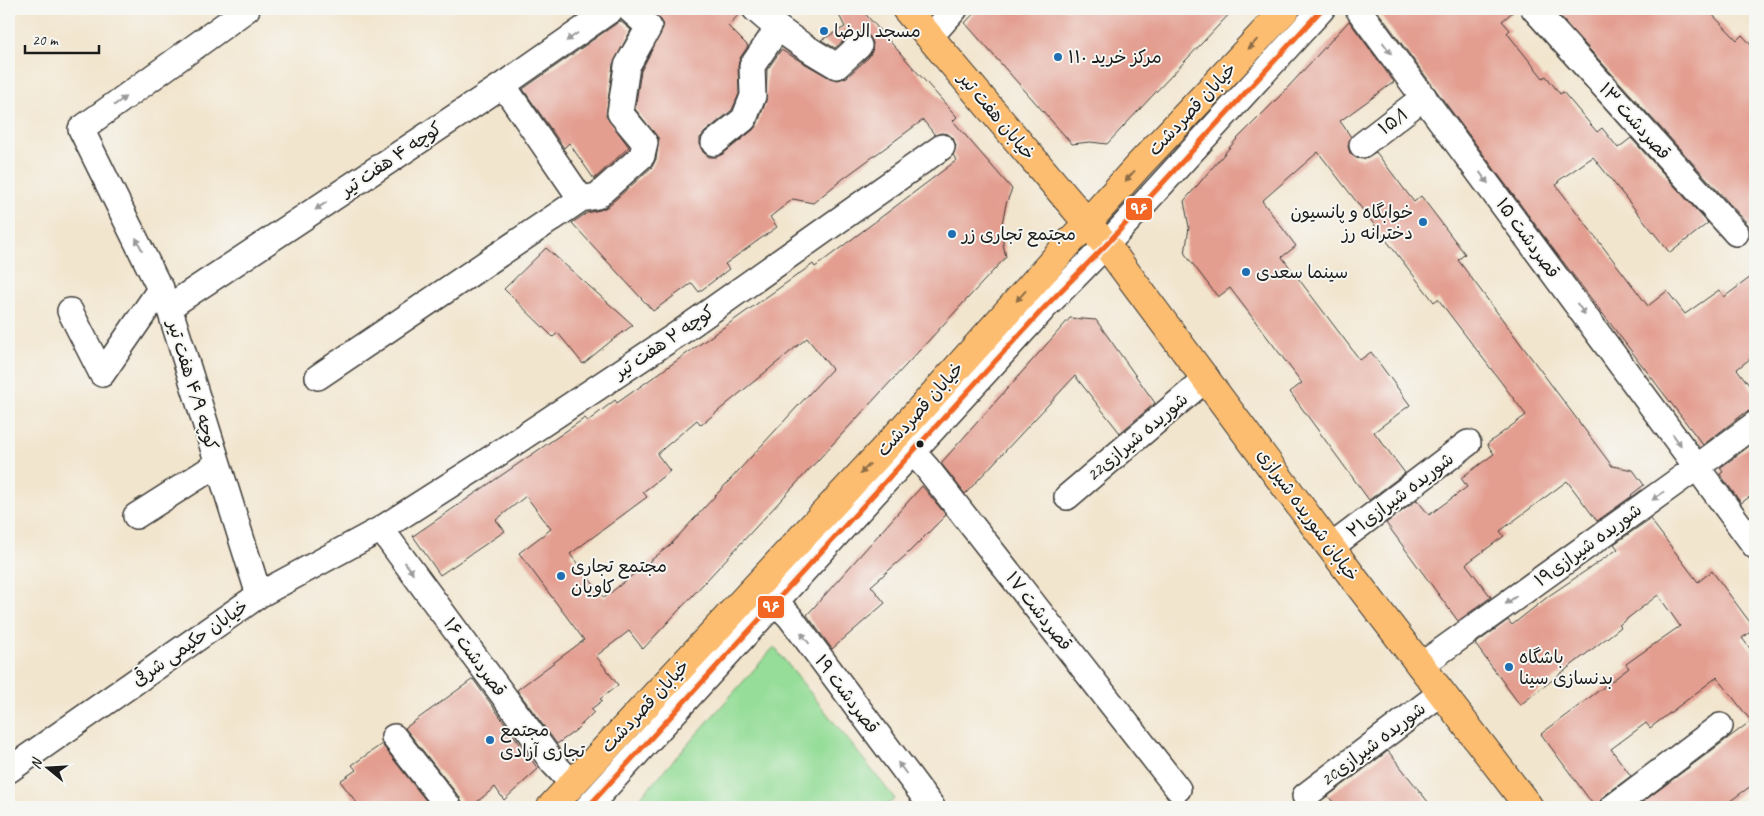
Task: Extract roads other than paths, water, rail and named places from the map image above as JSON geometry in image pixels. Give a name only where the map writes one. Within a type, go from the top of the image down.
[{"type":"main road","name":"خیابان هفت تیر","points":[[906,9],[1088,222]]},
{"type":"main road","name":"خیابان قصردشت","points":[[560,800],[767,593],[905,444],[1088,222],[1138,166],[1286,9]]},
{"type":"main road","name":"خیابان شوریده شیرازی","points":[[1088,222],[1207,378],[1420,666],[1529,807]]},
{"type":"street","name":"کوچه ۴/۹ هفت تیر","points":[[247,9],[81,129],[165,297],[259,595]]},
{"type":"street","name":"کوچه ۴ هفت تیر","points":[[165,297],[503,85],[612,9]]},
{"type":"street","points":[[318,377],[581,199],[597,196],[642,156],[645,143],[620,113],[627,66],[649,27],[629,9]]},
{"type":"street","points":[[755,9],[806,49],[837,66],[859,46]]},
{"type":"street","points":[[930,37],[955,9]]},
{"type":"street","points":[[905,444],[1106,245],[1322,9]]},
{"type":"street","name":"قصردشت ۱۵","points":[[1358,9],[1755,546]]},
{"type":"street","name":"قصردشت ۱۳","points":[[1534,9],[1736,232]]},
{"type":"street","points":[[714,142],[744,119],[753,96],[752,66],[778,28]]},
{"type":"street","points":[[503,85],[581,199]]},
{"type":"street","name":"۱۵/۱","points":[[1362,145],[1424,98]]},
{"type":"street","name":"کوچه ۲ هفت تیر","points":[[380,529],[478,467],[678,334],[942,147]]},
{"type":"street","points":[[70,311],[102,374],[165,297]]},
{"type":"street","name":"22شوریده شیرازی","points":[[1067,497],[1207,378]]},
{"type":"street","name":"شوریده شیرازی۱۹","points":[[1420,666],[1755,424]]},
{"type":"street","name":"شوریده شیرازی۲۱","points":[[1331,547],[1468,443]]},
{"type":"street","name":"قصردشت ۱۷","points":[[905,444],[1178,789]]},
{"type":"street","points":[[136,516],[218,464]]},
{"type":"street","name":"خیابان حکیمی شرقی","points":[[9,770],[259,595],[380,529]]},
{"type":"street","name":"قصردشت ۱۶","points":[[380,529],[553,763],[560,800]]},
{"type":"street","points":[[588,807],[767,593]]},
{"type":"street","name":"قصردشت ۱۹","points":[[767,593],[790,617],[932,807]]},
{"type":"street","name":"20شوریده شیرازی","points":[[1305,796],[1441,692]]},
{"type":"street","points":[[1613,807],[1720,726]]},
{"type":"street","points":[[394,737],[449,807]]},
{"type":"place","name":"مسجد الرضا","points":[[824,31]]},
{"type":"place","name":"مرکز خرید ۱۱۰","points":[[1058,57]]},
{"type":"place","name":"خوابگاه و پانسیون دخترانه رز","points":[[1423,222]]},
{"type":"place","name":"مجتمع تجاری زر","points":[[952,234]]},
{"type":"place","name":"سینما سعدی","points":[[1246,272]]},
{"type":"place","name":"مجتمع تجاری کاویان","points":[[561,576]]},
{"type":"place","name":"باشگاه بدنسازی سینا","points":[[1509,667]]},
{"type":"place","name":"مجتمع تجاری آزادی","points":[[490,740]]}]
